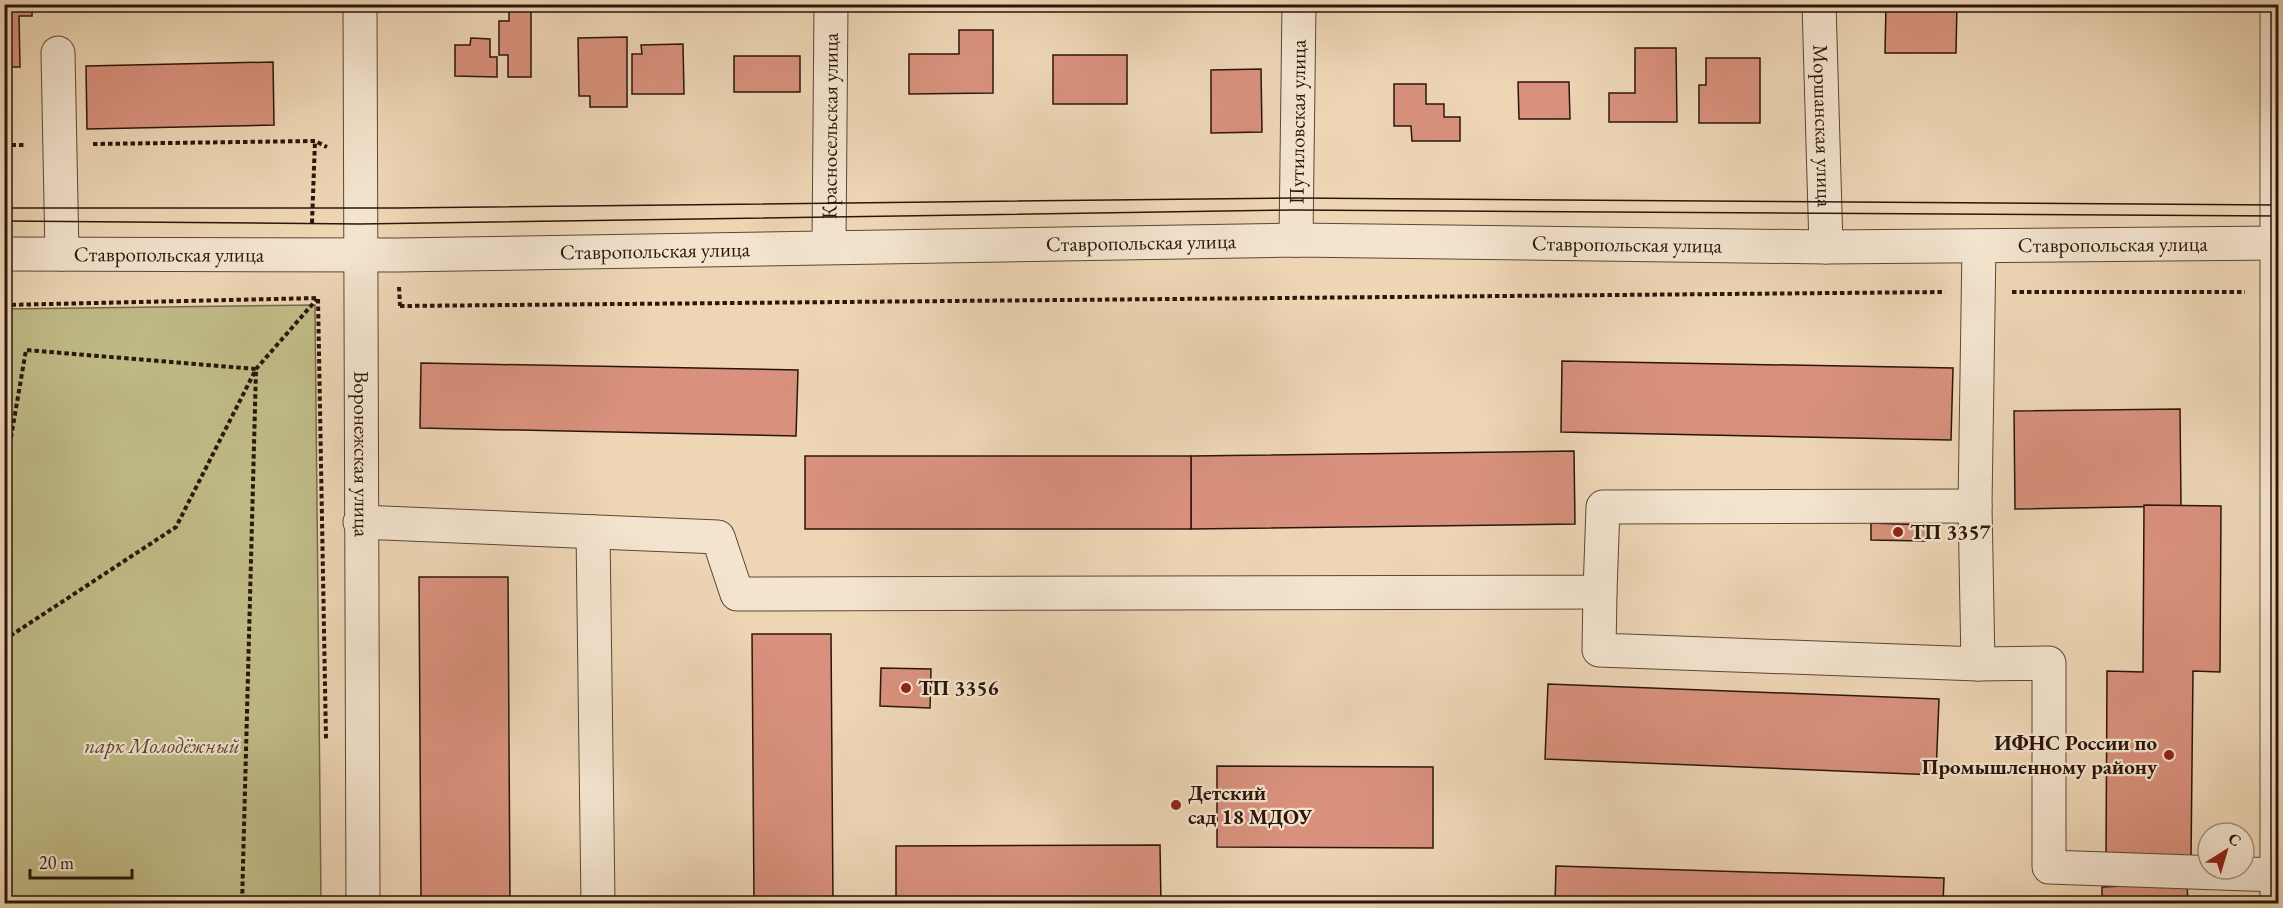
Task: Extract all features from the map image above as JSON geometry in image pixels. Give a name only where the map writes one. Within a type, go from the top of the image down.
[{"type":"street","name":"Воронежская улица","points":[[360,4],[363,903]]},
{"type":"street","name":"Красносельская улица","points":[[830,246],[831,4]]},
{"type":"street","name":"Путиловская улица","points":[[1296,240],[1299,4]]},
{"type":"street","name":"Моршанская улица","points":[[1819,4],[1826,247]]},
{"type":"street","points":[[1975,506],[1603,507],[1599,650],[1978,664],[2049,663],[2049,867],[2277,889],[2277,4]]},
{"type":"street","points":[[58,53],[62,254]]},
{"type":"street","name":"Ставропольская улица","points":[[4,254],[361,254],[1296,240],[1826,247],[2278,243]]},
{"type":"street","points":[[1978,664],[1975,506],[1979,246]]},
{"type":"street","points":[[360,522],[718,537],[737,594],[1600,592]]},
{"type":"street","points":[[593,532],[598,903]]},
{"type":"path","points":[[4,145],[315,141],[360,165]]},
{"type":"path","points":[[400,306],[1979,291],[2276,292]]},
{"type":"path","points":[[4,305],[318,298]]},
{"type":"path","points":[[4,640],[176,527],[256,369],[318,298]]},
{"type":"path","points":[[318,298],[326,749]]},
{"type":"path","points":[[4,458],[8,455],[26,350],[256,369]]},
{"type":"path","points":[[242,903],[256,369]]},
{"type":"green space","name":"парк Молодёжный","points":[[315,305],[321,903],[5,903],[5,309]]},
{"type":"building","points":[[4,4],[32,4],[32,16],[19,16],[20,67],[4,67]]},
{"type":"building","points":[[509,4],[531,4],[531,77],[508,77],[508,55],[499,55],[499,21],[509,21]]},
{"type":"building","points":[[1886,4],[1957,4],[1956,53],[1885,53]]},
{"type":"building","points":[[959,30],[993,30],[993,93],[909,94],[909,54],[959,54]]},
{"type":"building","points":[[627,37],[627,107],[590,107],[590,96],[579,96],[578,38]]},
{"type":"building","points":[[471,38],[490,39],[490,57],[497,57],[497,77],[455,76],[455,45],[470,45]]},
{"type":"building","points":[[683,44],[684,94],[632,94],[632,54],[642,54],[641,45]]},
{"type":"building","points":[[1635,48],[1676,48],[1677,122],[1609,122],[1609,93],[1635,93]]},
{"type":"building","points":[[1053,55],[1127,55],[1127,104],[1053,104]]},
{"type":"building","points":[[734,56],[800,56],[800,92],[734,92]]},
{"type":"building","points":[[1706,58],[1760,58],[1760,123],[1699,123],[1699,85],[1706,85]]},
{"type":"building","points":[[273,62],[274,125],[87,129],[86,66]]},
{"type":"building","points":[[1261,69],[1262,132],[1211,133],[1211,70]]},
{"type":"building","points":[[1518,82],[1569,82],[1570,119],[1519,119]]},
{"type":"building","points":[[1394,84],[1426,84],[1426,104],[1444,104],[1444,117],[1460,117],[1460,141],[1412,141],[1411,126],[1394,126]]},
{"type":"building","points":[[1562,361],[1953,368],[1951,440],[1561,432]]},
{"type":"building","points":[[421,363],[798,370],[796,436],[420,428]]},
{"type":"building","points":[[2180,409],[2181,506],[2015,509],[2014,411]]},
{"type":"building","points":[[1574,451],[1575,524],[1191,529],[1191,456]]},
{"type":"building","points":[[805,456],[1191,456],[1191,529],[805,529]]},
{"type":"building","points":[[2144,505],[2221,506],[2220,672],[2193,671],[2191,860],[2106,860],[2107,671],[2143,672]]},
{"type":"building","name":"ТП 3357","points":[[1871,523],[1925,525],[1925,541],[1871,540]]},
{"type":"building","points":[[419,577],[508,577],[510,904],[421,904]]},
{"type":"building","points":[[752,634],[831,634],[833,904],[754,904]]},
{"type":"building","name":"ТП 3356","points":[[881,668],[931,669],[930,708],[880,706]]},
{"type":"building","points":[[1548,684],[1939,699],[1936,775],[1545,759]]},
{"type":"building","points":[[1217,766],[1433,767],[1433,848],[1217,847]]},
{"type":"building","points":[[1160,845],[1161,904],[896,904],[896,846]]},
{"type":"building","points":[[1556,866],[1944,878],[1943,904],[1555,904]]},
{"type":"building","points":[[2187,883],[2188,904],[2102,904],[2102,887]]},
{"type":"tram line","points":[[4,208],[397,208],[1295,198],[2278,205]]},
{"type":"tram line","points":[[4,221],[360,224],[1295,210],[2278,216]]},
{"type":"place","name":"ТП 3357","points":[[1898,532]]},
{"type":"place","name":"ТП 3356","points":[[906,688]]},
{"type":"place","name":"ИФНС России по Промышленному району","points":[[2169,755]]},
{"type":"place","name":"Детский сад 18 МДОУ","points":[[1176,805]]}]
